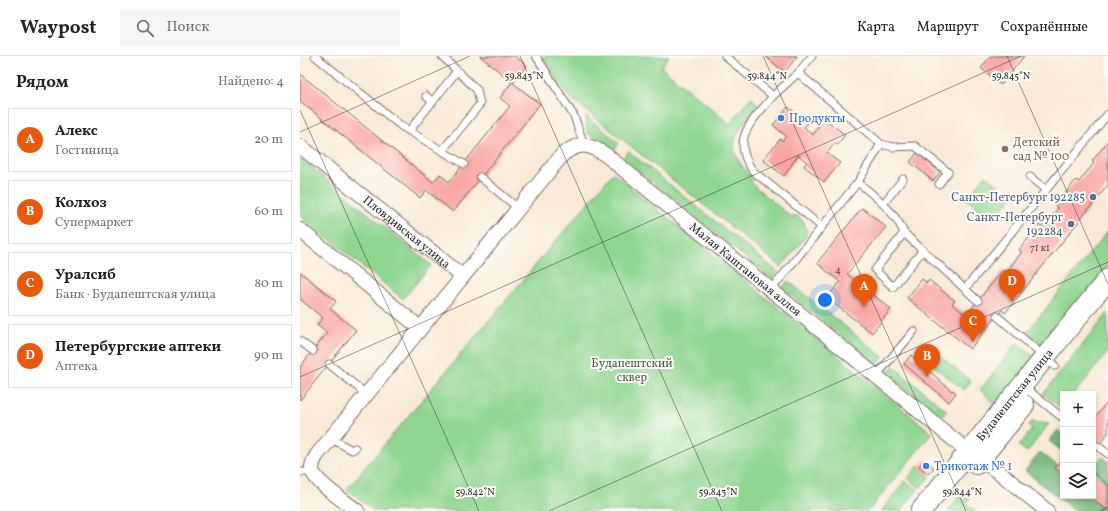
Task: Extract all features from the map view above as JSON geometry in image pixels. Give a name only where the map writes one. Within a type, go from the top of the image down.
[{"type":"street","name":"Пловдивская улица","points":[[300,146],[462,276],[330,438],[306,472],[319,480],[357,511]]},
{"type":"street","points":[[462,276],[563,154],[578,146]]},
{"type":"street","name":"Малая Каштановая аллея","points":[[578,146],[594,147],[606,155],[876,376],[1047,511]]},
{"type":"street","points":[[300,230],[420,328]]},
{"type":"street","name":"Будапештская улица","points":[[921,511],[975,455],[1028,390],[1050,362],[1108,279]]},
{"type":"street","name":"Будапештская улица","points":[[1050,362],[1108,301]]},
{"type":"street","name":"Будапештская улица","points":[[938,511],[975,455]]},
{"type":"lane","points":[[315,56],[409,131],[464,164]]},
{"type":"lane","points":[[442,56],[477,90],[480,104],[442,151]]},
{"type":"lane","points":[[536,56],[574,116],[578,146]]},
{"type":"lane","points":[[725,56],[774,96]]},
{"type":"lane","points":[[812,56],[798,73],[774,96],[749,126],[744,137],[742,150],[745,160],[753,170],[822,227]]},
{"type":"lane","points":[[409,131],[457,71]]},
{"type":"lane","points":[[798,73],[880,144],[893,147],[915,146],[948,172],[939,184]]},
{"type":"lane","points":[[426,96],[433,102]]},
{"type":"lane","points":[[965,289],[1108,114]]},
{"type":"lane","points":[[771,290],[858,182],[880,144]]},
{"type":"lane","points":[[480,177],[518,208]]},
{"type":"lane","points":[[1030,177],[1046,190]]},
{"type":"lane","points":[[883,204],[903,179]]},
{"type":"lane","points":[[858,182],[883,204],[899,221],[904,233],[978,301]]},
{"type":"lane","points":[[904,233],[875,270],[893,287],[923,250]]},
{"type":"lane","points":[[997,316],[1050,362]]},
{"type":"lane","points":[[876,376],[914,331]]},
{"type":"lane","points":[[300,341],[313,351]]},
{"type":"lane","points":[[329,364],[366,394]]},
{"type":"lane","points":[[1028,390],[1060,416]]},
{"type":"lane","points":[[330,438],[352,450],[355,448]]},
{"type":"lane","points":[[1098,446],[1108,454]]},
{"type":"green space","points":[[669,56],[661,67],[730,124],[751,97],[758,104],[738,133],[734,149],[737,157],[752,179],[752,184],[792,218],[796,215],[804,222],[807,232],[805,238],[781,267],[567,95],[543,57]]},
{"type":"green space","points":[[586,116],[619,143],[614,150],[598,138],[587,133]]},
{"type":"green space","points":[[628,151],[778,272],[772,279],[623,158]]},
{"type":"green space","points":[[300,158],[431,265],[403,299],[300,216]]},
{"type":"green space","name":"Будапештский сквер","points":[[613,173],[932,433],[868,511],[374,511],[347,489]]},
{"type":"green space","points":[[986,175],[1012,197],[993,220],[966,199]]},
{"type":"green space","points":[[1108,231],[1108,267],[1045,345],[1040,344],[1027,332]]},
{"type":"green space","points":[[788,281],[883,357],[877,365],[782,288]]},
{"type":"green space","points":[[1108,313],[1108,352],[1076,391],[1060,391],[1060,407],[1043,394]]},
{"type":"green space","points":[[1017,343],[1035,357],[997,406],[980,390]]},
{"type":"green space","points":[[932,350],[971,381],[964,390],[931,364]]},
{"type":"green space","points":[[893,366],[947,411],[941,418],[887,373]]},
{"type":"green space","points":[[1031,422],[1049,424],[1027,452],[1019,446],[1032,429],[1028,425]]},
{"type":"green space","points":[[1058,430],[1060,432],[1060,450],[1049,441]]},
{"type":"green space","points":[[1040,452],[1057,465],[1055,468],[1060,472],[1060,499],[1025,471]]},
{"type":"green space","points":[[1103,457],[1108,461],[1108,485],[1096,475],[1096,463]]},
{"type":"green space","points":[[918,466],[930,476],[920,488],[908,478]]},
{"type":"green space","points":[[905,481],[918,490],[901,511],[881,511]]},
{"type":"green space","points":[[964,491],[971,497],[966,503],[976,511],[948,511]]},
{"type":"green space","points":[[1060,499],[1093,499],[1108,511],[1075,511]]},
{"type":"building","points":[[480,56],[515,56],[527,66],[513,83],[540,104],[453,212],[426,190],[420,198],[300,101],[300,74],[433,182],[440,174],[449,182],[510,106],[500,98],[512,82]]},
{"type":"building","points":[[765,56],[797,56],[785,72]]},
{"type":"building","points":[[991,56],[1024,56],[1001,85],[981,68]]},
{"type":"building","points":[[788,107],[808,123],[804,127],[813,135],[824,118],[845,135],[837,145],[835,143],[827,153],[840,163],[824,182],[804,166],[807,162],[798,155],[784,176],[763,160],[780,139],[782,141],[786,136],[773,125]]},
{"type":"building","points":[[1108,141],[1108,185],[1005,313],[1002,310],[970,349],[907,298],[922,279],[927,283],[929,280],[955,301],[952,304],[966,315],[1003,270],[1006,272],[1022,252],[1019,250],[1039,225],[1042,227],[1058,208],[1055,206],[1076,180],[1079,182],[1094,163],[1092,161]]},
{"type":"building","points":[[917,153],[940,172],[933,181],[910,162]]},
{"type":"building","points":[[862,208],[886,227],[847,274],[891,309],[872,333],[827,298],[840,282],[817,263]]},
{"type":"building","points":[[300,272],[336,301],[330,309],[356,330],[300,400],[300,367],[327,333],[317,325],[323,318],[300,299]]},
{"type":"building","points":[[911,355],[956,393],[949,402],[904,364]]},
{"type":"building","points":[[1108,401],[1108,433],[1096,448],[1096,427],[1096,416]]},
{"type":"building","points":[[925,460],[934,468],[928,474],[919,466]]},
{"type":"building","points":[[1060,461],[1060,472],[1055,468]]},
{"type":"building","points":[[1096,475],[1108,485],[1108,511],[1093,499],[1096,499]]},
{"type":"place","name":"Продукты","points":[[781,118]]},
{"type":"place","name":"Детский сад № 100","points":[[1005,149]]},
{"type":"place","name":"Санкт-Петербург 192285","points":[[1093,197]]},
{"type":"place","name":"Санкт-Петербург 192284","points":[[1071,224]]},
{"type":"place","name":"Петербургские аптеки","points":[[1012,302]]},
{"type":"place","name":"Алекс","points":[[864,307]]},
{"type":"place","name":"Уралсиб","points":[[973,342]]},
{"type":"place","name":"Колхоз","points":[[927,377]]},
{"type":"place","name":"Трикотаж № 1","points":[[926,466]]}]
